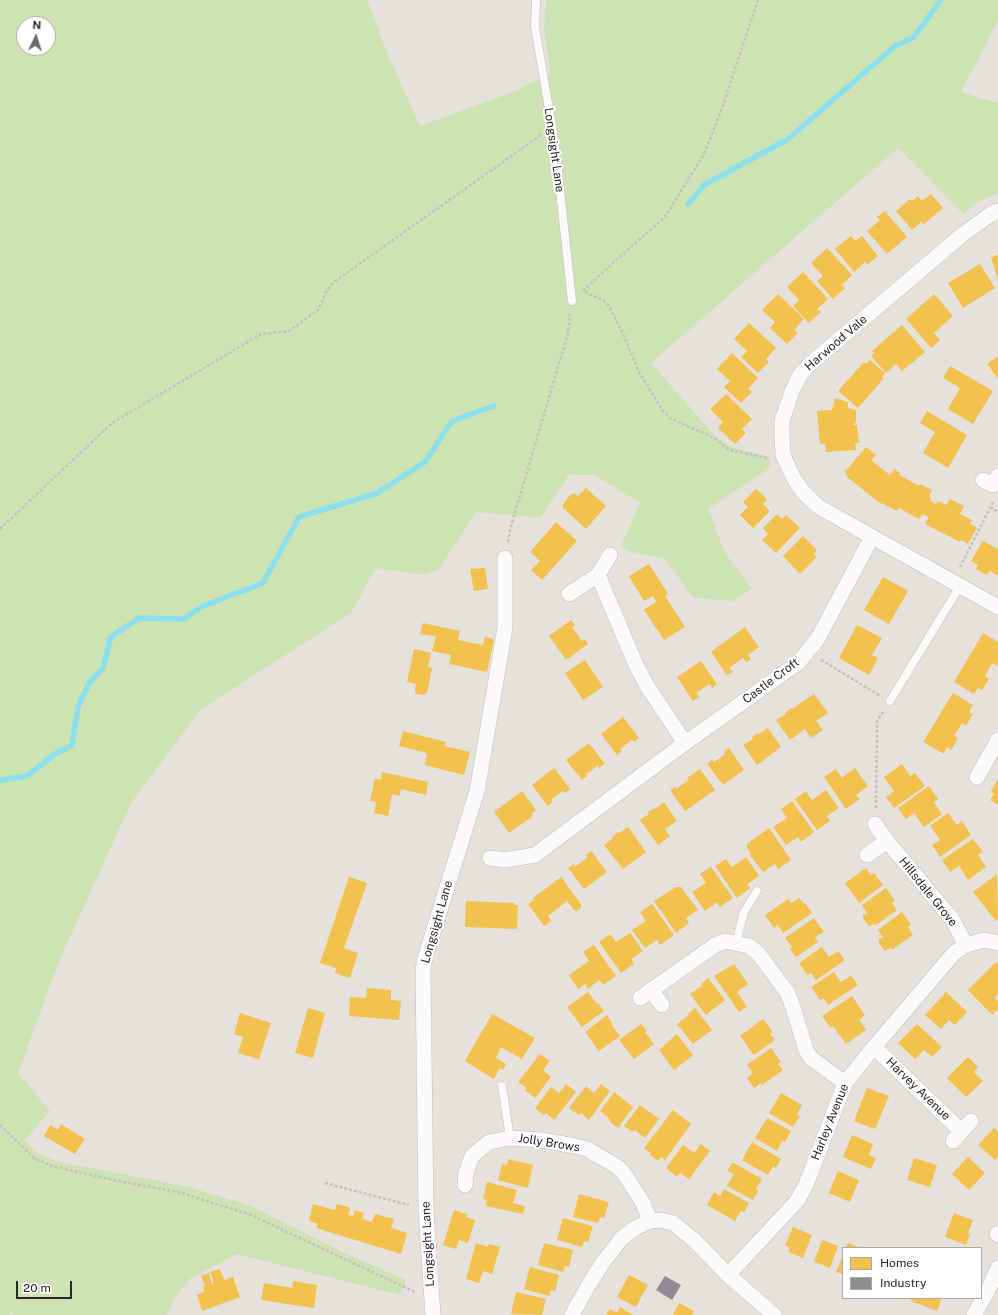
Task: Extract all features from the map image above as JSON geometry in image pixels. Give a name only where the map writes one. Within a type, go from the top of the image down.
[{"type":"street","name":"Harwood Vale","points":[[998,211],[991,214],[962,235],[810,364],[800,375],[792,391],[786,405],[782,421],[784,455],[794,479],[803,492],[819,507],[998,607]]},
{"type":"street","name":"Castle Croft","points":[[490,858],[505,867],[535,855],[685,743],[798,663],[817,640],[872,537]]},
{"type":"street","points":[[569,594],[598,575],[610,555]]},
{"type":"street","name":"Longsight Lane","points":[[433,1315],[426,1210],[424,965],[476,791],[505,628],[505,558]]},
{"type":"street","points":[[598,575],[636,665],[647,686],[685,743]]},
{"type":"street","points":[[977,777],[982,754],[998,740]]},
{"type":"street","name":"Hillsdale Grove","points":[[875,824],[886,841],[952,919],[966,945]]},
{"type":"street","points":[[867,855],[886,841]]},
{"type":"street","name":"Harley Avenue","points":[[728,1275],[797,1201],[806,1185],[845,1083],[874,1047],[954,953],[966,945],[984,940],[998,943]]},
{"type":"street","points":[[662,1005],[645,994],[714,945],[725,941],[736,942],[749,946],[758,953],[787,992],[806,1050],[811,1058],[845,1083]]},
{"type":"street","name":"Harvey Avenue","points":[[874,1047],[962,1131]]},
{"type":"street","name":"Jolly Brows","points":[[465,1185],[466,1173],[472,1156],[489,1142],[510,1138],[541,1140],[575,1146],[587,1150],[618,1167],[643,1203],[650,1221]]},
{"type":"street","points":[[572,1315],[604,1261],[621,1239],[634,1228],[650,1221],[661,1220],[673,1224],[694,1240],[728,1275],[774,1315]]},
{"type":"street","points":[[974,1315],[998,1268]]},
{"type":"lane","name":"Longsight Lane","points":[[536,0],[535,27],[552,127],[572,301]]},
{"type":"lane","points":[[890,702],[957,584]]},
{"type":"lane","points":[[736,942],[744,912],[757,891]]},
{"type":"lane","points":[[502,1086],[510,1138]]},
{"type":"path","points":[[583,292],[615,261],[665,217],[704,154],[723,106],[758,0]]},
{"type":"path","points":[[0,529],[112,423],[261,334],[289,330],[319,309],[326,292],[334,282],[552,127]]},
{"type":"path","points":[[570,288],[603,300],[609,306],[624,336],[639,372],[663,412],[670,418],[714,438],[730,450],[770,459],[784,455]]},
{"type":"path","points":[[505,558],[511,526],[568,332],[572,301]]},
{"type":"path","points":[[957,584],[990,507],[996,497],[991,480]]},
{"type":"path","points":[[990,507],[998,512]]},
{"type":"path","points":[[808,652],[890,702],[877,721],[875,824]]},
{"type":"path","points":[[0,1125],[34,1158],[52,1166],[118,1181],[182,1193],[251,1215],[419,1294],[432,1294]]},
{"type":"path","points":[[325,1182],[426,1210]]},
{"type":"green space","points":[[0,0],[367,0],[386,50],[420,126],[518,90],[550,74],[544,27],[546,0],[998,0],[998,20],[961,92],[998,103],[998,193],[978,202],[963,214],[898,148],[651,363],[716,437],[731,447],[769,457],[770,468],[708,509],[725,553],[752,589],[733,601],[694,598],[665,559],[628,551],[621,546],[640,503],[595,475],[569,475],[540,518],[476,512],[438,570],[427,574],[415,574],[376,568],[351,613],[200,710],[130,805],[60,959],[18,1073],[50,1111],[24,1141],[39,1154],[56,1161],[189,1187],[249,1205],[345,1253],[406,1280],[400,1295],[237,1254],[191,1278],[177,1294],[167,1315],[14,1315],[10,1312],[9,1315],[0,1315]]},
{"type":"building: Homes","points":[[931,194],[943,208],[924,224],[921,222],[912,230],[896,211],[910,199],[912,201],[918,196],[922,201]]},
{"type":"building: Homes","points":[[885,211],[907,237],[887,254],[867,231],[880,220],[877,217]]},
{"type":"building: Homes","points":[[851,236],[855,241],[862,236],[878,256],[867,265],[865,262],[854,272],[835,249]]},
{"type":"building: Homes","points":[[827,248],[852,275],[842,285],[845,288],[833,299],[817,281],[823,276],[811,263]]},
{"type":"building: Homes","points":[[998,255],[998,280],[991,257]]},
{"type":"building: Homes","points":[[980,264],[995,288],[963,308],[948,283]]},
{"type":"building: Homes","points":[[803,272],[828,299],[817,309],[821,312],[809,323],[793,306],[799,300],[787,287]]},
{"type":"building: Homes","points":[[778,294],[804,319],[794,330],[798,333],[787,344],[770,328],[775,322],[762,310]]},
{"type":"building: Homes","points":[[934,294],[953,316],[934,333],[940,340],[931,348],[906,319]]},
{"type":"building: Homes","points":[[749,323],[776,348],[766,359],[769,362],[758,373],[741,357],[747,351],[734,339]]},
{"type":"building: Homes","points":[[902,325],[925,352],[902,371],[896,364],[886,373],[871,356],[874,353],[872,351]]},
{"type":"building: Homes","points":[[732,353],[758,378],[748,389],[752,392],[741,403],[724,387],[730,381],[717,369]]},
{"type":"building: Homes","points":[[998,356],[998,379],[987,364]]},
{"type":"building: Homes","points":[[870,360],[885,373],[882,377],[884,378],[858,408],[838,391],[864,362],[866,364]]},
{"type":"building: Homes","points":[[950,366],[993,391],[973,424],[948,409],[960,388],[943,378]]},
{"type":"building: Homes","points":[[726,394],[752,419],[742,429],[746,433],[735,444],[718,428],[723,422],[710,409]]},
{"type":"building: Homes","points":[[835,398],[848,402],[848,408],[856,410],[856,422],[853,425],[857,425],[859,443],[855,443],[856,450],[826,452],[825,444],[820,444],[817,411],[832,410]]},
{"type":"building: Homes","points":[[927,411],[967,435],[948,468],[923,453],[935,432],[920,423]]},
{"type":"building: Homes","points":[[866,447],[876,455],[871,460],[890,475],[894,469],[900,473],[899,475],[919,486],[920,484],[932,490],[929,496],[931,498],[930,500],[936,504],[938,501],[946,505],[950,499],[964,506],[960,514],[972,520],[970,524],[977,528],[968,544],[961,540],[960,542],[925,524],[929,517],[922,514],[919,519],[899,508],[897,511],[882,503],[881,504],[846,476],[847,474],[845,472]]},
{"type":"building: Homes","points":[[586,488],[606,506],[586,529],[563,508],[563,504],[571,494],[576,494],[578,496]]},
{"type":"building: Homes","points":[[756,489],[767,499],[763,504],[770,511],[753,528],[740,515],[748,507],[743,502]]},
{"type":"building: Homes","points":[[777,514],[782,519],[786,515],[800,528],[776,553],[762,540],[768,534],[763,528]]},
{"type":"building: Homes","points":[[556,522],[577,541],[542,580],[531,570],[540,561],[530,552]]},
{"type":"building: Homes","points":[[803,536],[817,550],[814,554],[817,557],[800,574],[783,556]]},
{"type":"building: Homes","points":[[983,541],[998,549],[998,576],[990,571],[987,575],[976,569],[978,565],[971,561]]},
{"type":"building: Homes","points":[[649,564],[668,594],[665,596],[685,627],[664,640],[644,610],[656,602],[653,596],[644,601],[629,576]]},
{"type":"building: Homes","points":[[485,568],[488,589],[474,591],[470,569]]},
{"type":"building: Homes","points":[[883,577],[908,591],[889,624],[864,610]]},
{"type":"building: Homes","points":[[571,620],[575,625],[572,627],[582,641],[585,639],[588,644],[566,660],[549,636]]},
{"type":"building: Homes","points":[[423,623],[460,631],[458,640],[483,645],[485,637],[494,639],[487,672],[449,664],[451,655],[432,651],[436,636],[420,634]]},
{"type":"building: Homes","points":[[857,625],[882,638],[872,655],[878,658],[869,675],[839,658]]},
{"type":"building: Homes","points":[[745,627],[759,647],[748,655],[751,659],[746,662],[743,658],[729,668],[733,672],[727,675],[711,652]]},
{"type":"building: Homes","points":[[983,633],[998,642],[998,663],[996,666],[992,663],[985,676],[989,679],[982,690],[978,688],[974,694],[954,682]]},
{"type":"building: Homes","points":[[414,649],[431,653],[428,667],[432,668],[427,693],[423,695],[416,694],[416,684],[407,682]]},
{"type":"building: Homes","points":[[585,660],[603,687],[583,700],[565,673]]},
{"type":"building: Homes","points":[[701,661],[717,684],[712,688],[710,684],[696,693],[699,697],[693,701],[677,677]]},
{"type":"building: Homes","points":[[953,693],[973,705],[969,712],[973,714],[966,726],[962,723],[954,736],[958,738],[951,750],[947,747],[944,754],[923,742]]},
{"type":"building: Homes","points":[[814,694],[828,713],[816,721],[823,730],[811,738],[805,729],[790,740],[776,720],[786,714],[785,713],[791,708],[792,709]]},
{"type":"building: Homes","points":[[623,717],[639,738],[634,742],[632,740],[620,749],[622,751],[617,755],[601,734]]},
{"type":"building: Homes","points":[[768,728],[781,747],[757,765],[743,745],[753,739],[752,737]]},
{"type":"building: Homes","points":[[403,731],[446,742],[445,746],[470,752],[464,775],[425,765],[427,753],[399,746]]},
{"type":"building: Homes","points":[[589,743],[605,764],[599,768],[598,765],[586,774],[587,776],[582,780],[566,760]]},
{"type":"building: Homes","points":[[729,748],[744,770],[723,785],[707,764],[712,760],[714,762],[720,758]]},
{"type":"building: Homes","points":[[902,764],[910,776],[915,773],[925,786],[894,808],[886,797],[894,791],[884,777]]},
{"type":"building: Homes","points":[[554,768],[570,789],[565,793],[563,791],[557,795],[551,800],[553,802],[548,806],[532,785]]},
{"type":"building: Homes","points":[[855,768],[868,786],[856,795],[860,799],[846,809],[824,777],[836,769],[842,778]]},
{"type":"building: Homes","points":[[700,769],[715,790],[685,811],[670,790],[675,787],[676,789],[689,780],[687,778]]},
{"type":"building: Homes","points":[[382,772],[428,782],[426,795],[401,789],[400,796],[392,794],[388,816],[374,813],[376,802],[370,801],[375,778],[381,780]]},
{"type":"building: Homes","points":[[998,779],[998,805],[990,800],[994,794],[991,791]]},
{"type":"building: Homes","points":[[929,786],[938,799],[934,802],[942,814],[924,827],[914,813],[906,819],[898,808]]},
{"type":"building: Homes","points":[[826,790],[839,808],[827,816],[830,821],[817,830],[795,799],[806,791],[812,800]]},
{"type":"building: Homes","points":[[522,791],[536,810],[531,814],[533,816],[509,833],[494,812]]},
{"type":"building: Homes","points":[[792,801],[814,832],[801,842],[798,837],[786,845],[773,827],[787,818],[781,809]]},
{"type":"building: Homes","points":[[664,802],[677,821],[665,829],[670,836],[658,845],[640,820],[649,814],[648,812]]},
{"type":"building: Homes","points":[[948,813],[957,825],[962,821],[971,835],[940,857],[932,845],[940,840],[930,826]]},
{"type":"building: Homes","points":[[628,827],[646,852],[623,869],[604,845],[618,832],[619,833]]},
{"type":"building: Homes","points":[[769,828],[791,860],[778,869],[775,864],[763,872],[750,855],[751,854],[747,844]]},
{"type":"building: Homes","points":[[973,839],[983,852],[978,855],[986,867],[968,880],[959,866],[950,872],[942,860]]},
{"type":"building: Homes","points":[[591,851],[607,872],[584,889],[568,868],[574,864],[575,867],[587,858],[586,855]]},
{"type":"building: Homes","points":[[746,857],[759,876],[747,884],[750,888],[737,898],[715,866],[726,859],[732,867]]},
{"type":"building: Homes","points":[[711,867],[733,898],[720,907],[717,902],[705,911],[692,892],[706,883],[700,874]]},
{"type":"building: Homes","points":[[866,868],[871,875],[874,873],[883,885],[859,903],[845,883]]},
{"type":"building: Homes","points":[[997,874],[998,920],[996,921],[973,892]]},
{"type":"building: Homes","points":[[349,877],[367,883],[344,948],[358,953],[350,978],[335,973],[336,968],[320,963]]},
{"type":"building: Homes","points":[[561,877],[581,904],[581,908],[577,911],[574,910],[567,901],[548,916],[551,921],[544,926],[528,904],[534,900],[533,898]]},
{"type":"building: Homes","points":[[676,887],[681,887],[698,910],[686,918],[689,923],[676,933],[654,901]]},
{"type":"building: Homes","points":[[886,888],[895,901],[892,903],[897,910],[876,925],[869,926],[863,918],[863,915],[867,913],[862,905]]},
{"type":"building: Homes","points":[[799,898],[804,904],[805,903],[812,913],[783,933],[778,925],[774,928],[765,915],[788,899],[791,903]]},
{"type":"building: Homes","points":[[466,901],[514,903],[514,905],[518,905],[517,929],[465,927]]},
{"type":"building: Homes","points":[[652,904],[674,935],[660,945],[657,940],[645,948],[632,930],[646,921],[640,912]]},
{"type":"building: Homes","points":[[902,912],[911,925],[908,927],[913,935],[892,950],[891,948],[885,951],[879,943],[879,939],[883,937],[878,930]]},
{"type":"building: Homes","points":[[814,918],[824,932],[815,937],[818,942],[796,957],[790,949],[792,947],[785,938]]},
{"type":"building: Homes","points":[[630,933],[643,951],[631,959],[634,964],[621,973],[599,942],[610,934],[616,942]]},
{"type":"building: Homes","points":[[594,945],[616,976],[603,985],[599,980],[588,989],[585,984],[578,989],[569,975],[589,961],[583,952]]},
{"type":"building: Homes","points":[[822,947],[829,957],[838,951],[845,960],[816,980],[811,973],[807,975],[799,963]]},
{"type":"building: Homes","points":[[996,962],[998,964],[998,994],[995,998],[998,1001],[998,1009],[992,1015],[968,990]]},
{"type":"building: Homes","points":[[734,964],[748,984],[737,992],[747,1007],[739,1012],[714,976]]},
{"type":"building: Homes","points":[[834,972],[841,982],[851,976],[858,985],[828,1005],[823,998],[820,1000],[811,987]]},
{"type":"building: Homes","points":[[708,978],[725,1000],[706,1015],[690,994],[702,986],[701,984]]},
{"type":"building: Homes","points":[[367,988],[391,990],[391,1000],[401,1001],[399,1020],[349,1016],[350,997],[366,998]]},
{"type":"building: Homes","points":[[588,992],[604,1011],[582,1027],[567,1007]]},
{"type":"building: Homes","points":[[946,992],[967,1012],[955,1025],[949,1020],[941,1029],[925,1015]]},
{"type":"building: Homes","points":[[852,996],[865,1015],[859,1020],[866,1030],[846,1044],[833,1026],[830,1027],[822,1016]]},
{"type":"building: Homes","points":[[308,1008],[325,1013],[313,1058],[295,1053]]},
{"type":"building: Homes","points":[[695,1008],[712,1030],[693,1044],[677,1024],[689,1015],[688,1014]]},
{"type":"building: Homes","points":[[240,1013],[271,1023],[259,1059],[238,1053],[243,1037],[234,1034]]},
{"type":"building: Homes","points":[[492,1014],[535,1038],[522,1059],[501,1047],[496,1058],[506,1064],[503,1070],[500,1068],[494,1079],[465,1061]]},
{"type":"building: Homes","points":[[607,1015],[612,1023],[611,1024],[620,1036],[599,1051],[585,1032]]},
{"type":"building: Homes","points":[[763,1019],[773,1032],[770,1034],[775,1040],[754,1055],[740,1036]]},
{"type":"building: Homes","points":[[641,1024],[647,1031],[645,1032],[654,1044],[634,1059],[619,1040]]},
{"type":"building: Homes","points":[[917,1024],[942,1047],[932,1057],[924,1050],[915,1059],[898,1043]]},
{"type":"building: Homes","points":[[677,1034],[693,1055],[674,1070],[659,1050]]},
{"type":"building: Homes","points":[[771,1048],[781,1062],[778,1064],[783,1070],[762,1085],[761,1083],[754,1088],[747,1078],[753,1073],[747,1065]]},
{"type":"building: Homes","points":[[540,1054],[550,1061],[543,1070],[551,1077],[535,1098],[525,1090],[527,1088],[518,1082]]},
{"type":"building: Homes","points":[[968,1057],[978,1067],[974,1072],[983,1081],[966,1097],[947,1078]]},
{"type":"building: Homes","points":[[566,1084],[576,1092],[554,1120],[546,1113],[544,1115],[535,1108],[551,1087],[559,1093]]},
{"type":"building: Homes","points":[[601,1084],[610,1091],[589,1120],[581,1113],[579,1115],[569,1108],[586,1086],[594,1093]]},
{"type":"building: Homes","points":[[867,1088],[889,1096],[875,1129],[854,1121]]},
{"type":"building: Homes","points":[[614,1092],[633,1107],[618,1128],[600,1111]]},
{"type":"building: Homes","points":[[781,1093],[802,1105],[797,1114],[800,1116],[793,1127],[769,1113]]},
{"type":"building: Homes","points":[[640,1105],[659,1119],[645,1138],[635,1130],[633,1132],[624,1126]]},
{"type":"building: Homes","points":[[673,1110],[691,1124],[665,1160],[661,1157],[658,1161],[644,1148]]},
{"type":"building: Homes","points":[[767,1118],[791,1131],[785,1142],[782,1141],[777,1151],[755,1138]]},
{"type":"building: Homes","points":[[61,1124],[85,1139],[75,1154],[44,1136],[50,1125],[58,1130]]},
{"type":"building: Homes","points":[[994,1128],[998,1131],[998,1157],[995,1160],[978,1145]]},
{"type":"building: Homes","points":[[852,1135],[873,1144],[869,1155],[876,1158],[871,1169],[843,1157]]},
{"type":"building: Homes","points":[[752,1142],[781,1159],[776,1168],[773,1166],[768,1175],[742,1160]]},
{"type":"building: Homes","points":[[701,1144],[710,1151],[689,1179],[680,1173],[677,1177],[666,1168],[683,1145],[694,1153]]},
{"type":"building: Homes","points":[[968,1157],[985,1173],[969,1190],[952,1174]]},
{"type":"building: Homes","points":[[914,1158],[937,1165],[930,1187],[907,1180]]},
{"type":"building: Homes","points":[[508,1159],[533,1165],[528,1188],[498,1180],[502,1164],[507,1165]]},
{"type":"building: Homes","points":[[732,1163],[762,1179],[756,1189],[758,1191],[753,1200],[727,1186],[734,1174],[728,1170]]},
{"type":"building: Homes","points":[[838,1171],[859,1180],[850,1202],[829,1193]]},
{"type":"building: Homes","points":[[487,1182],[517,1190],[513,1203],[525,1207],[523,1214],[486,1206],[487,1200],[483,1199]]},
{"type":"building: Homes","points":[[724,1189],[749,1203],[744,1212],[741,1211],[735,1221],[707,1205],[714,1192],[720,1196]]},
{"type":"building: Homes","points":[[579,1194],[609,1202],[604,1218],[600,1217],[598,1223],[573,1217]]},
{"type":"building: Homes","points":[[313,1204],[335,1210],[337,1204],[341,1205],[350,1208],[348,1215],[353,1216],[355,1210],[364,1213],[362,1219],[372,1222],[375,1214],[394,1219],[391,1228],[407,1233],[401,1254],[316,1228],[318,1224],[309,1221]]},
{"type":"building: Homes","points":[[454,1210],[467,1214],[466,1217],[475,1220],[468,1243],[459,1240],[456,1249],[443,1245]]},
{"type":"building: Homes","points":[[954,1213],[973,1220],[968,1233],[970,1234],[966,1245],[945,1237]]},
{"type":"building: Homes","points":[[563,1218],[593,1226],[588,1242],[584,1241],[582,1247],[557,1240]]},
{"type":"building: Homes","points":[[793,1227],[812,1235],[803,1258],[788,1252],[790,1248],[785,1245]]},
{"type":"building: Homes","points":[[822,1240],[838,1246],[830,1268],[814,1262]]},
{"type":"building: Homes","points":[[476,1243],[488,1247],[489,1244],[500,1247],[492,1274],[483,1271],[479,1283],[466,1279]]},
{"type":"building: Homes","points":[[544,1243],[573,1250],[569,1267],[565,1266],[563,1272],[538,1265]]},
{"type":"building: Homes","points":[[848,1243],[858,1247],[846,1247]]},
{"type":"building: Homes","points":[[842,1257],[842,1274],[836,1272]]},
{"type":"building: Homes","points":[[530,1267],[559,1275],[555,1291],[551,1290],[549,1296],[524,1289]]},
{"type":"building: Homes","points":[[220,1269],[224,1280],[233,1277],[240,1297],[202,1311],[197,1295],[204,1292],[203,1287],[205,1286],[201,1276],[209,1273],[212,1284],[214,1283],[210,1272]]},
{"type":"building: Homes","points":[[629,1275],[648,1285],[636,1307],[617,1297]]},
{"type":"building: Homes","points":[[293,1281],[317,1285],[314,1308],[261,1300],[264,1283],[292,1288]]},
{"type":"building: Homes","points":[[516,1292],[546,1299],[542,1315],[511,1314]]},
{"type":"building: Homes","points":[[912,1299],[942,1299],[937,1311],[911,1301]]},
{"type":"building: Homes","points":[[679,1303],[694,1311],[692,1315],[673,1315]]},
{"type":"building: Homes","points":[[620,1307],[633,1315],[606,1315],[610,1309],[617,1313]]},
{"type":"building: Industry","points":[[665,1276],[681,1285],[672,1300],[656,1290]]},
{"type":"waterway","points":[[688,204],[704,185],[788,139],[895,46],[914,37],[941,0]]},
{"type":"waterway","points":[[0,780],[27,776],[55,754],[72,745],[78,707],[89,683],[103,668],[111,637],[139,618],[184,619],[201,607],[263,583],[299,517],[377,493],[425,462],[452,421],[494,406]]}]
